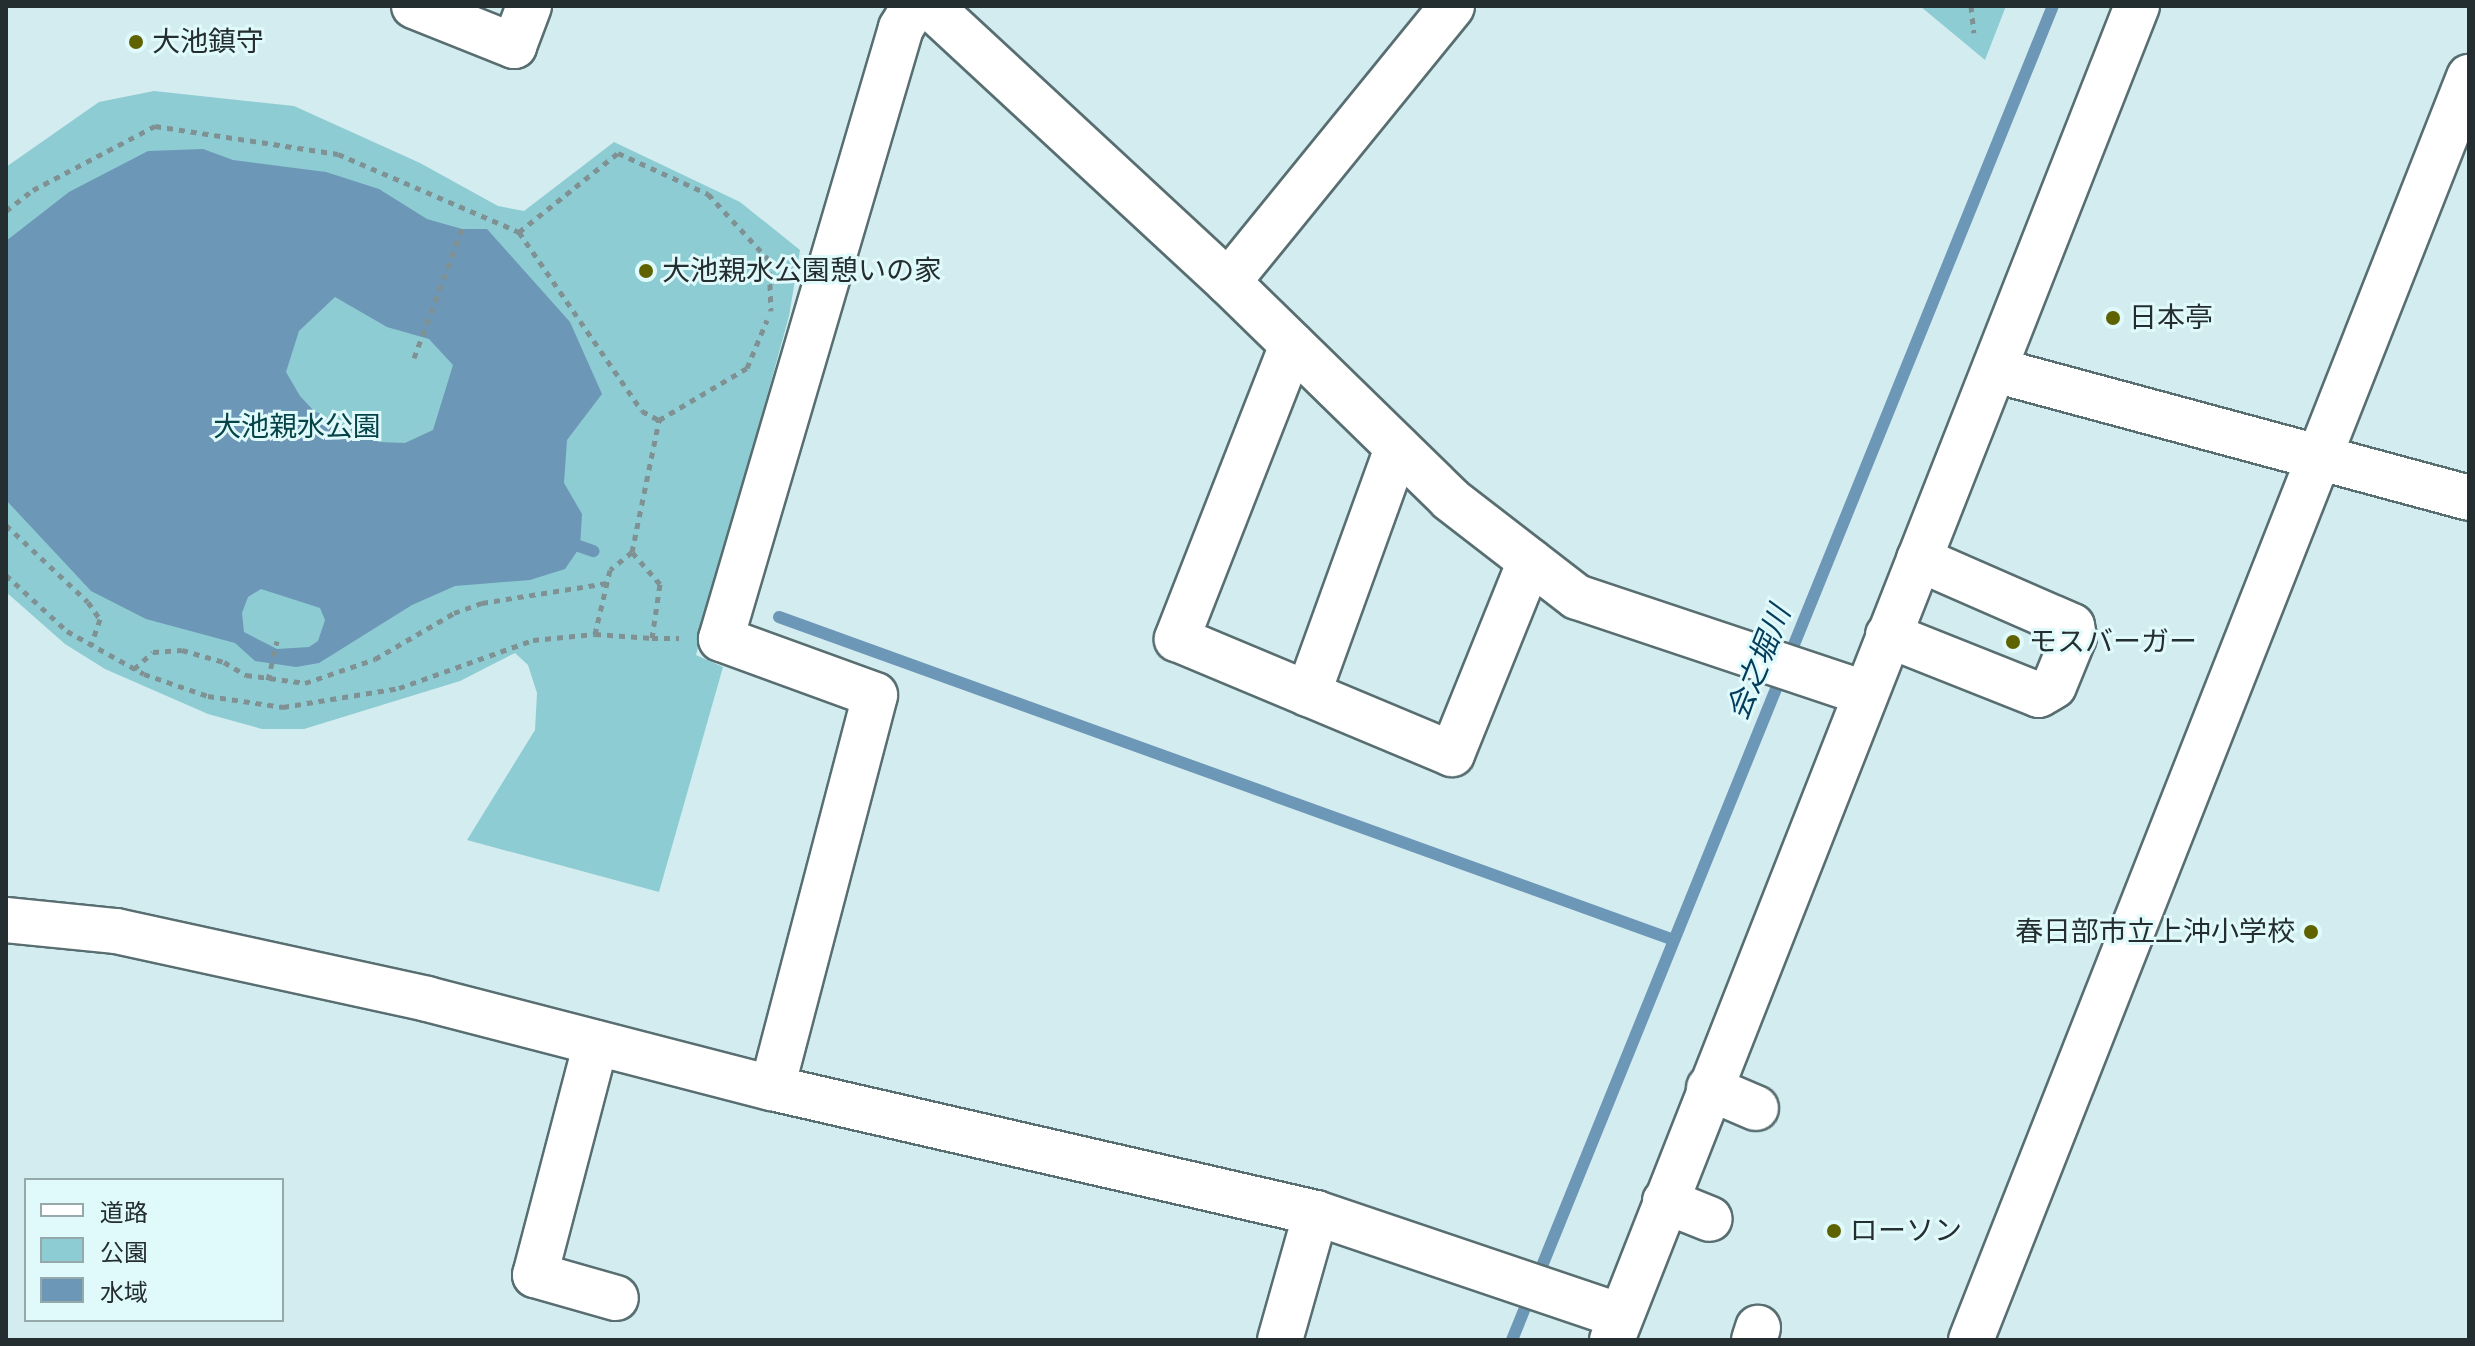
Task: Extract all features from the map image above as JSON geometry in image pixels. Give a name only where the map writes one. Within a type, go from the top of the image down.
[{"type":"street","points":[[414,6],[514,46],[529,6]]},
{"type":"street","points":[[772,1088],[875,695],[721,639],[901,28],[914,6]]},
{"type":"street","points":[[930,6],[1228,282],[1450,499],[1577,597],[1864,693]]},
{"type":"street","points":[[1228,282],[1452,6]]},
{"type":"street","points":[[6,920],[116,931],[427,999],[772,1088],[1316,1213],[1576,1301],[1616,1328],[2137,6]]},
{"type":"street","points":[[1971,1340],[2317,457],[2456,142],[2469,77]]},
{"type":"street","points":[[1292,345],[1177,639],[1452,754],[1530,561]]},
{"type":"street","points":[[1995,370],[2469,498]]},
{"type":"street","points":[[1308,694],[1397,448]]},
{"type":"street","points":[[1925,545],[1971,548]]},
{"type":"street","points":[[1888,635],[2039,695],[2054,686],[2074,637],[2072,626],[1925,545]]},
{"type":"street","points":[[596,1043],[535,1275],[616,1298]]},
{"type":"street","points":[[1709,1088],[1756,1108]]},
{"type":"street","points":[[1665,1201],[1710,1219]]},
{"type":"street","points":[[1280,1340],[1316,1213]]},
{"type":"path","points":[[1971,6],[1974,33]]},
{"type":"path","points":[[6,211],[33,190],[155,126],[338,154],[519,232],[642,411],[659,420]]},
{"type":"path","points":[[519,232],[618,153],[708,194],[769,260],[771,310],[747,368],[659,420],[632,552],[610,570],[595,634]]},
{"type":"path","points":[[414,358],[462,229]]},
{"type":"path","points":[[6,525],[88,602],[100,619],[91,645]]},
{"type":"path","points":[[6,575],[67,631],[134,669],[208,696],[283,707],[399,688],[533,640],[595,634],[652,638],[660,584],[632,552]]},
{"type":"path","points":[[134,669],[153,652],[182,650],[268,680],[305,683],[375,659],[454,613],[482,603],[607,583]]},
{"type":"path","points":[[268,680],[277,641]]},
{"type":"green space","points":[[1920,6],[2006,6],[1985,60]]},
{"type":"green space","name":"大池親水公園","points":[[154,91],[294,106],[420,163],[498,206],[524,211],[614,142],[740,202],[800,250],[789,316],[696,655],[723,667],[659,892],[467,840],[535,730],[537,693],[528,665],[515,653],[460,681],[304,729],[262,729],[208,714],[105,669],[65,644],[6,592],[6,167],[99,102]]},
{"type":"water","points":[[203,149],[233,160],[326,172],[379,189],[427,219],[462,229],[487,229],[570,322],[602,394],[567,440],[564,483],[582,514],[580,547],[565,569],[530,580],[455,586],[412,605],[319,663],[296,667],[255,661],[235,643],[146,619],[91,591],[6,500],[6,241],[69,192],[148,151]],"holes":[[[335,297],[387,327],[429,339],[453,365],[433,430],[405,443],[379,442],[314,411],[300,396],[286,372],[299,331]],[[261,589],[320,608],[325,620],[318,641],[309,647],[277,649],[244,632],[242,613],[248,597]]]},
{"type":"waterway","name":"会之堀川","points":[[1512,1340],[2053,6]]},
{"type":"waterway","points":[[567,542],[593,551]]},
{"type":"waterway","points":[[779,617],[1671,939]]},
{"type":"place","name":"大池鎮守","points":[[136,42]]},
{"type":"place","name":"大池親水公園憩いの家","points":[[646,271]]},
{"type":"place","name":"日本亭","points":[[2113,318]]},
{"type":"place","name":"モスバーガー","points":[[2013,642]]},
{"type":"place","name":"春日部市立上沖小学校","points":[[2311,932]]},
{"type":"place","name":"ローソン","points":[[1834,1231]]}]
